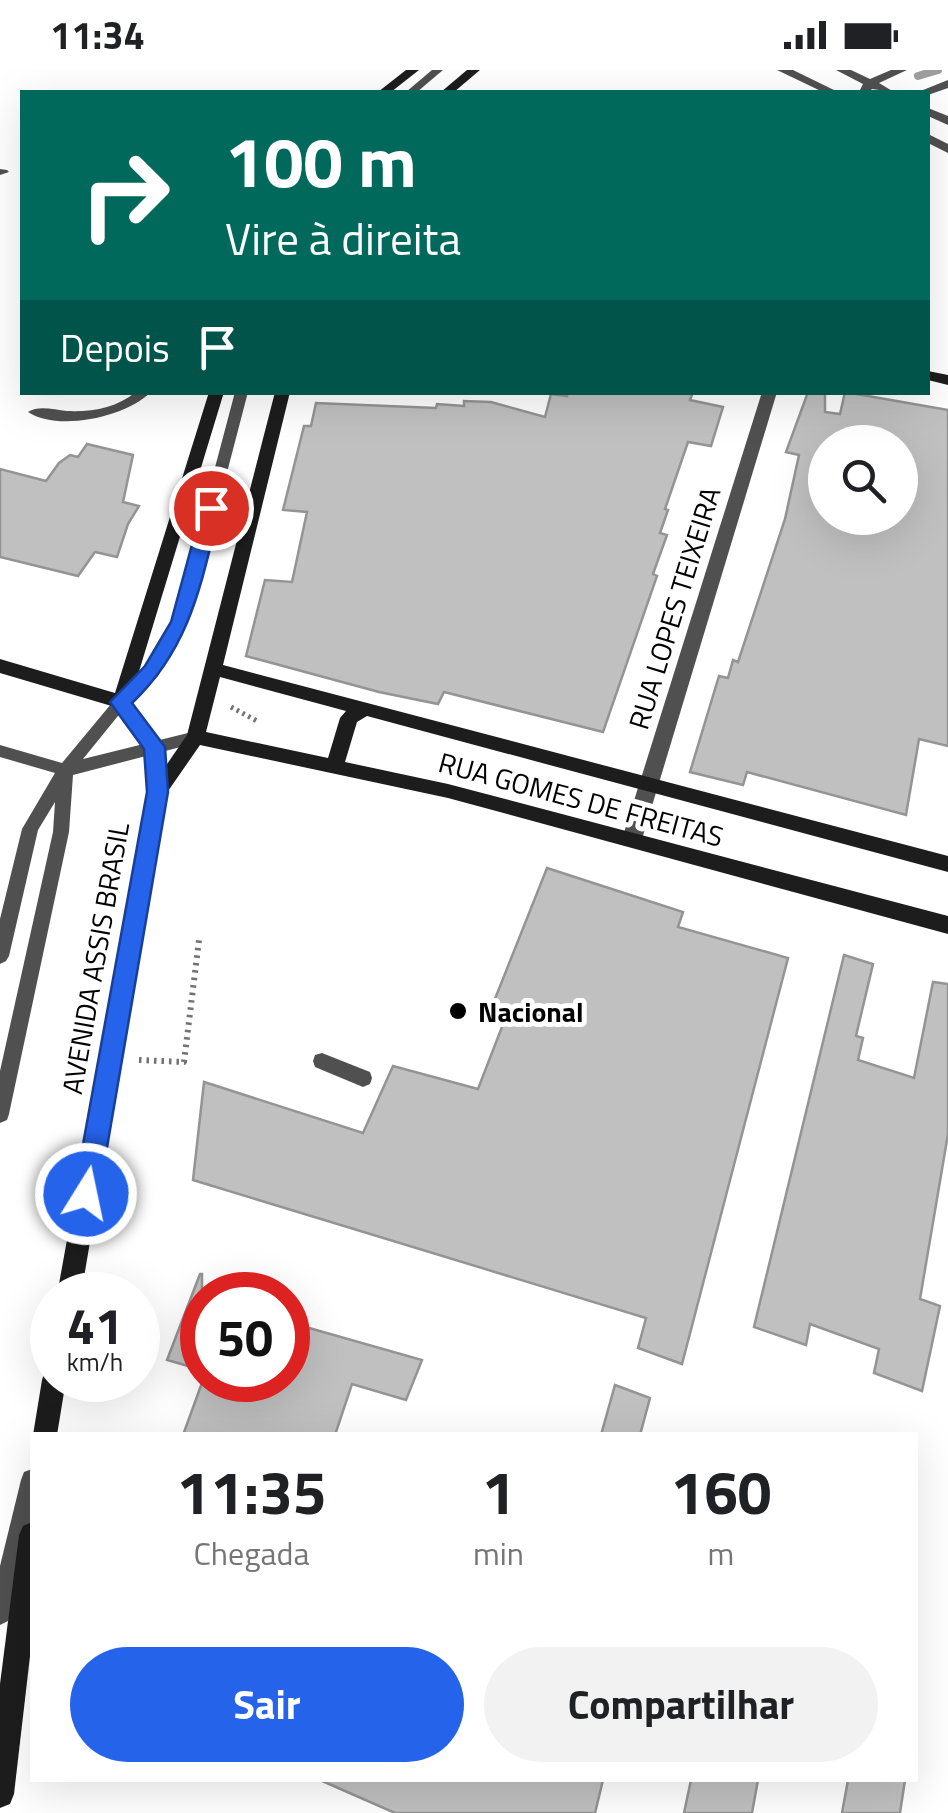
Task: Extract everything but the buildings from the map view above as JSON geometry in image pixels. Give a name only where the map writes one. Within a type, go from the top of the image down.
[{"type":"main road","points":[[387,90],[412,70]]},
{"type":"main road","points":[[449,90],[474,70]]},
{"type":"main road","points":[[120,702],[217,395]]},
{"type":"main road","points":[[158,792],[196,737],[283,395]]},
{"type":"main road","points":[[0,666],[120,702],[154,747]]},
{"type":"main road","name":"RUA GOMES DE FREITAS","points":[[214,669],[948,864]]},
{"type":"main road","points":[[334,768],[349,718],[365,709]]},
{"type":"main road","name":"RUA GOMES DE FREITAS","points":[[196,737],[448,791],[948,925]]},
{"type":"main road","name":"AVENIDA ASSIS BRASIL","points":[[73,1272],[158,792],[154,747]]},
{"type":"main road","points":[[45,1431],[50,1402]]},
{"type":"main road","points":[[0,1794],[30,1551]]},
{"type":"street","points":[[783,70],[828,90]]},
{"type":"street","points":[[842,70],[867,88],[900,70]]},
{"type":"street","name":"RUA LOPES TEIXEIRA","points":[[632,839],[769,395]]},
{"type":"lane","points":[[413,90],[438,70]]},
{"type":"lane","points":[[36,412],[77,417],[105,413],[130,405],[142,395]]},
{"type":"lane","points":[[0,956],[30,829],[65,770],[120,702],[152,672],[181,622],[241,395]]},
{"type":"lane","points":[[0,750],[65,770],[196,737]]},
{"type":"lane","points":[[0,1114],[60,832],[65,770]]},
{"type":"lane","points":[[322,1061],[363,1078]]},
{"type":"lane","points":[[0,1613],[30,1488]]},
{"type":"path","points":[[110,1058],[184,1062],[199,940]]},
{"type":"waterway","points":[[918,76],[938,70]]},
{"type":"place","name":"Nacional","points":[[458,1011]]},
{"type":"route","points":[[86,1194],[158,792],[154,747],[120,702],[152,672],[181,622],[211,508]]}]
